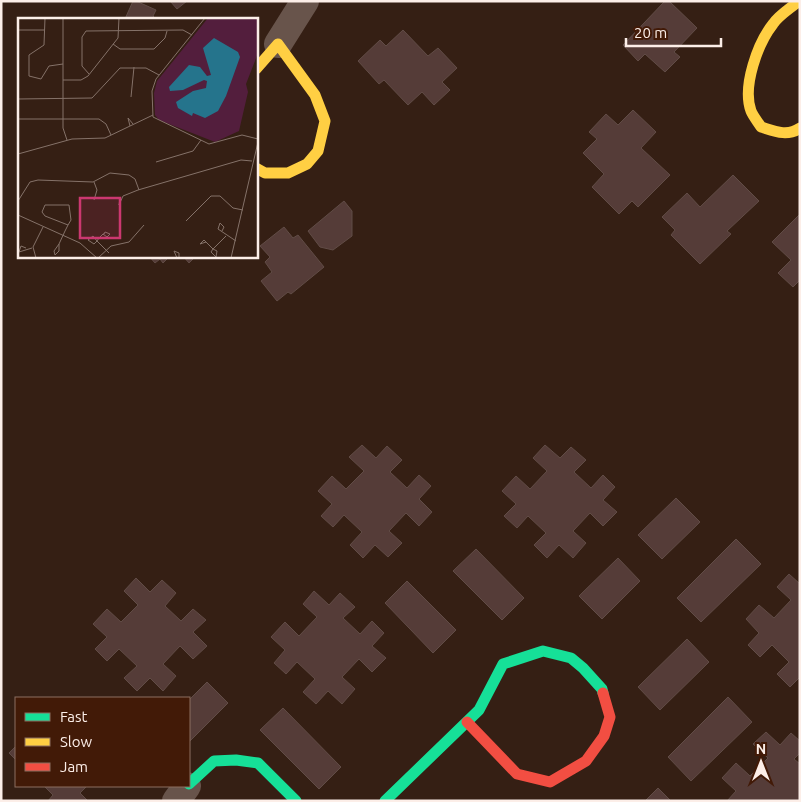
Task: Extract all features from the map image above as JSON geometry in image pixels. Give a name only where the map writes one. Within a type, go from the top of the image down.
[{"type":"street","points":[[258,67],[278,44],[305,1]]},
{"type":"street","points":[[799,2],[773,23],[756,55],[748,93],[751,111],[762,127],[785,134],[797,131],[800,128]]},
{"type":"street","points":[[258,169],[265,173],[288,173],[307,164],[318,151],[325,121],[315,95],[278,44]]},
{"type":"street","points":[[385,801],[479,710],[503,664],[543,652],[572,658],[602,690],[610,717],[604,736],[586,761],[550,782],[517,774],[467,722]]},
{"type":"street","points":[[190,783],[214,761],[236,760],[258,763],[296,801]]},
{"type":"street","points":[[176,801],[186,787]]},
{"type":"building","points":[[133,1],[156,10],[153,16],[155,18],[125,18]]},
{"type":"building","points":[[170,1],[187,1],[177,9]]},
{"type":"building","points":[[665,1],[669,1],[697,28],[674,52],[680,57],[665,72],[645,54],[638,61],[623,45]]},
{"type":"building","points":[[403,30],[428,56],[438,48],[457,68],[442,82],[450,90],[434,105],[422,92],[408,105],[384,80],[379,84],[358,61],[380,40],[386,46]]},
{"type":"building","points":[[633,110],[656,132],[641,148],[670,175],[638,207],[632,201],[619,214],[592,187],[604,174],[583,153],[597,139],[589,132],[606,114],[618,125]]},
{"type":"building","points":[[733,175],[759,201],[727,231],[731,234],[700,264],[671,235],[675,230],[662,217],[687,193],[700,207]]},
{"type":"building","points":[[344,201],[352,211],[352,236],[333,250],[320,247],[308,231]]},
{"type":"building","points":[[800,214],[800,280],[793,287],[778,273],[791,260],[772,242]]},
{"type":"building","points":[[284,227],[293,238],[298,235],[324,267],[291,294],[288,292],[277,301],[261,281],[272,272],[265,262],[270,257],[260,246]]},
{"type":"building","points":[[151,258],[168,258],[163,263],[160,259],[155,263]]},
{"type":"building","points":[[185,258],[194,258],[189,263]]},
{"type":"building","points":[[362,445],[376,458],[387,446],[402,460],[390,472],[407,488],[419,475],[431,486],[419,499],[432,512],[419,526],[406,513],[389,531],[402,543],[388,557],[375,545],[363,558],[350,545],[362,532],[344,515],[333,527],[321,516],[332,504],[318,491],[332,476],[346,489],[364,471],[349,457]]},
{"type":"building","points":[[545,445],[560,458],[571,447],[586,460],[574,472],[591,488],[603,475],[615,487],[603,500],[617,512],[603,526],[590,513],[573,531],[586,543],[573,558],[559,545],[547,558],[534,545],[546,533],[528,516],[517,528],[504,516],[516,504],[502,491],[516,476],[530,489],[547,471],[533,458]]},
{"type":"building","points":[[676,498],[700,522],[662,559],[638,535]]},
{"type":"building","points":[[736,539],[761,564],[701,622],[677,598]]},
{"type":"building","points":[[476,549],[524,598],[502,620],[453,571]]},
{"type":"building","points":[[618,558],[640,581],[602,619],[579,596]]},
{"type":"building","points":[[789,574],[800,584],[800,677],[790,687],[777,674],[789,662],[772,645],[760,657],[748,645],[759,633],[746,619],[759,605],[774,618],[791,600],[777,587]]},
{"type":"building","points":[[136,578],[150,592],[162,580],[176,593],[165,606],[181,621],[193,609],[206,620],[193,632],[207,646],[193,659],[180,646],[163,664],[176,676],[163,691],[150,678],[137,691],[124,678],[137,666],[119,649],[107,661],[95,649],[107,637],[93,624],[107,609],[121,622],[138,605],[124,591]]},
{"type":"building","points":[[407,581],[456,630],[433,653],[385,603]]},
{"type":"building","points":[[314,591],[329,605],[340,593],[355,607],[343,618],[360,634],[372,621],[384,633],[372,646],[386,658],[372,672],[359,659],[342,677],[355,689],[342,704],[328,691],[316,704],[303,692],[315,679],[297,662],[286,674],[274,663],[285,650],[271,637],[285,622],[299,636],[317,617],[303,604]]},
{"type":"building","points":[[687,639],[709,662],[660,710],[638,687]]},
{"type":"building","points":[[207,682],[228,703],[190,741],[190,699]]},
{"type":"building","points":[[728,697],[752,722],[691,781],[668,757]]},
{"type":"building","points":[[283,708],[341,767],[319,789],[260,730]]},
{"type":"building","points":[[766,732],[780,745],[791,733],[800,741],[800,753],[794,759],[800,764],[800,801],[727,801],[736,791],[722,778],[736,763],[750,776],[768,758],[753,744]]},
{"type":"building","points":[[15,747],[15,759],[9,753]]},
{"type":"building","points":[[45,787],[86,787],[80,793],[88,801],[48,801],[53,795]]},
{"type":"building","points":[[658,788],[671,801],[645,801]]},
{"type":"traffic: fast","points":[[385,801],[479,710],[503,664],[543,651],[571,658],[583,668],[602,689],[603,693]]},
{"type":"traffic: fast","points":[[190,783],[214,761],[236,760],[258,763],[296,801]]},
{"type":"traffic: slow","points":[[799,1],[778,18],[767,32],[753,65],[750,77],[749,101],[751,111],[761,127],[785,133],[800,128]]},
{"type":"traffic: slow","points":[[258,67],[278,44],[315,95],[325,121],[318,151],[307,164],[288,173],[265,173],[258,169]]},
{"type":"traffic: jam","points":[[467,722],[517,774],[550,782],[586,761],[604,736],[610,717],[603,693]]}]
